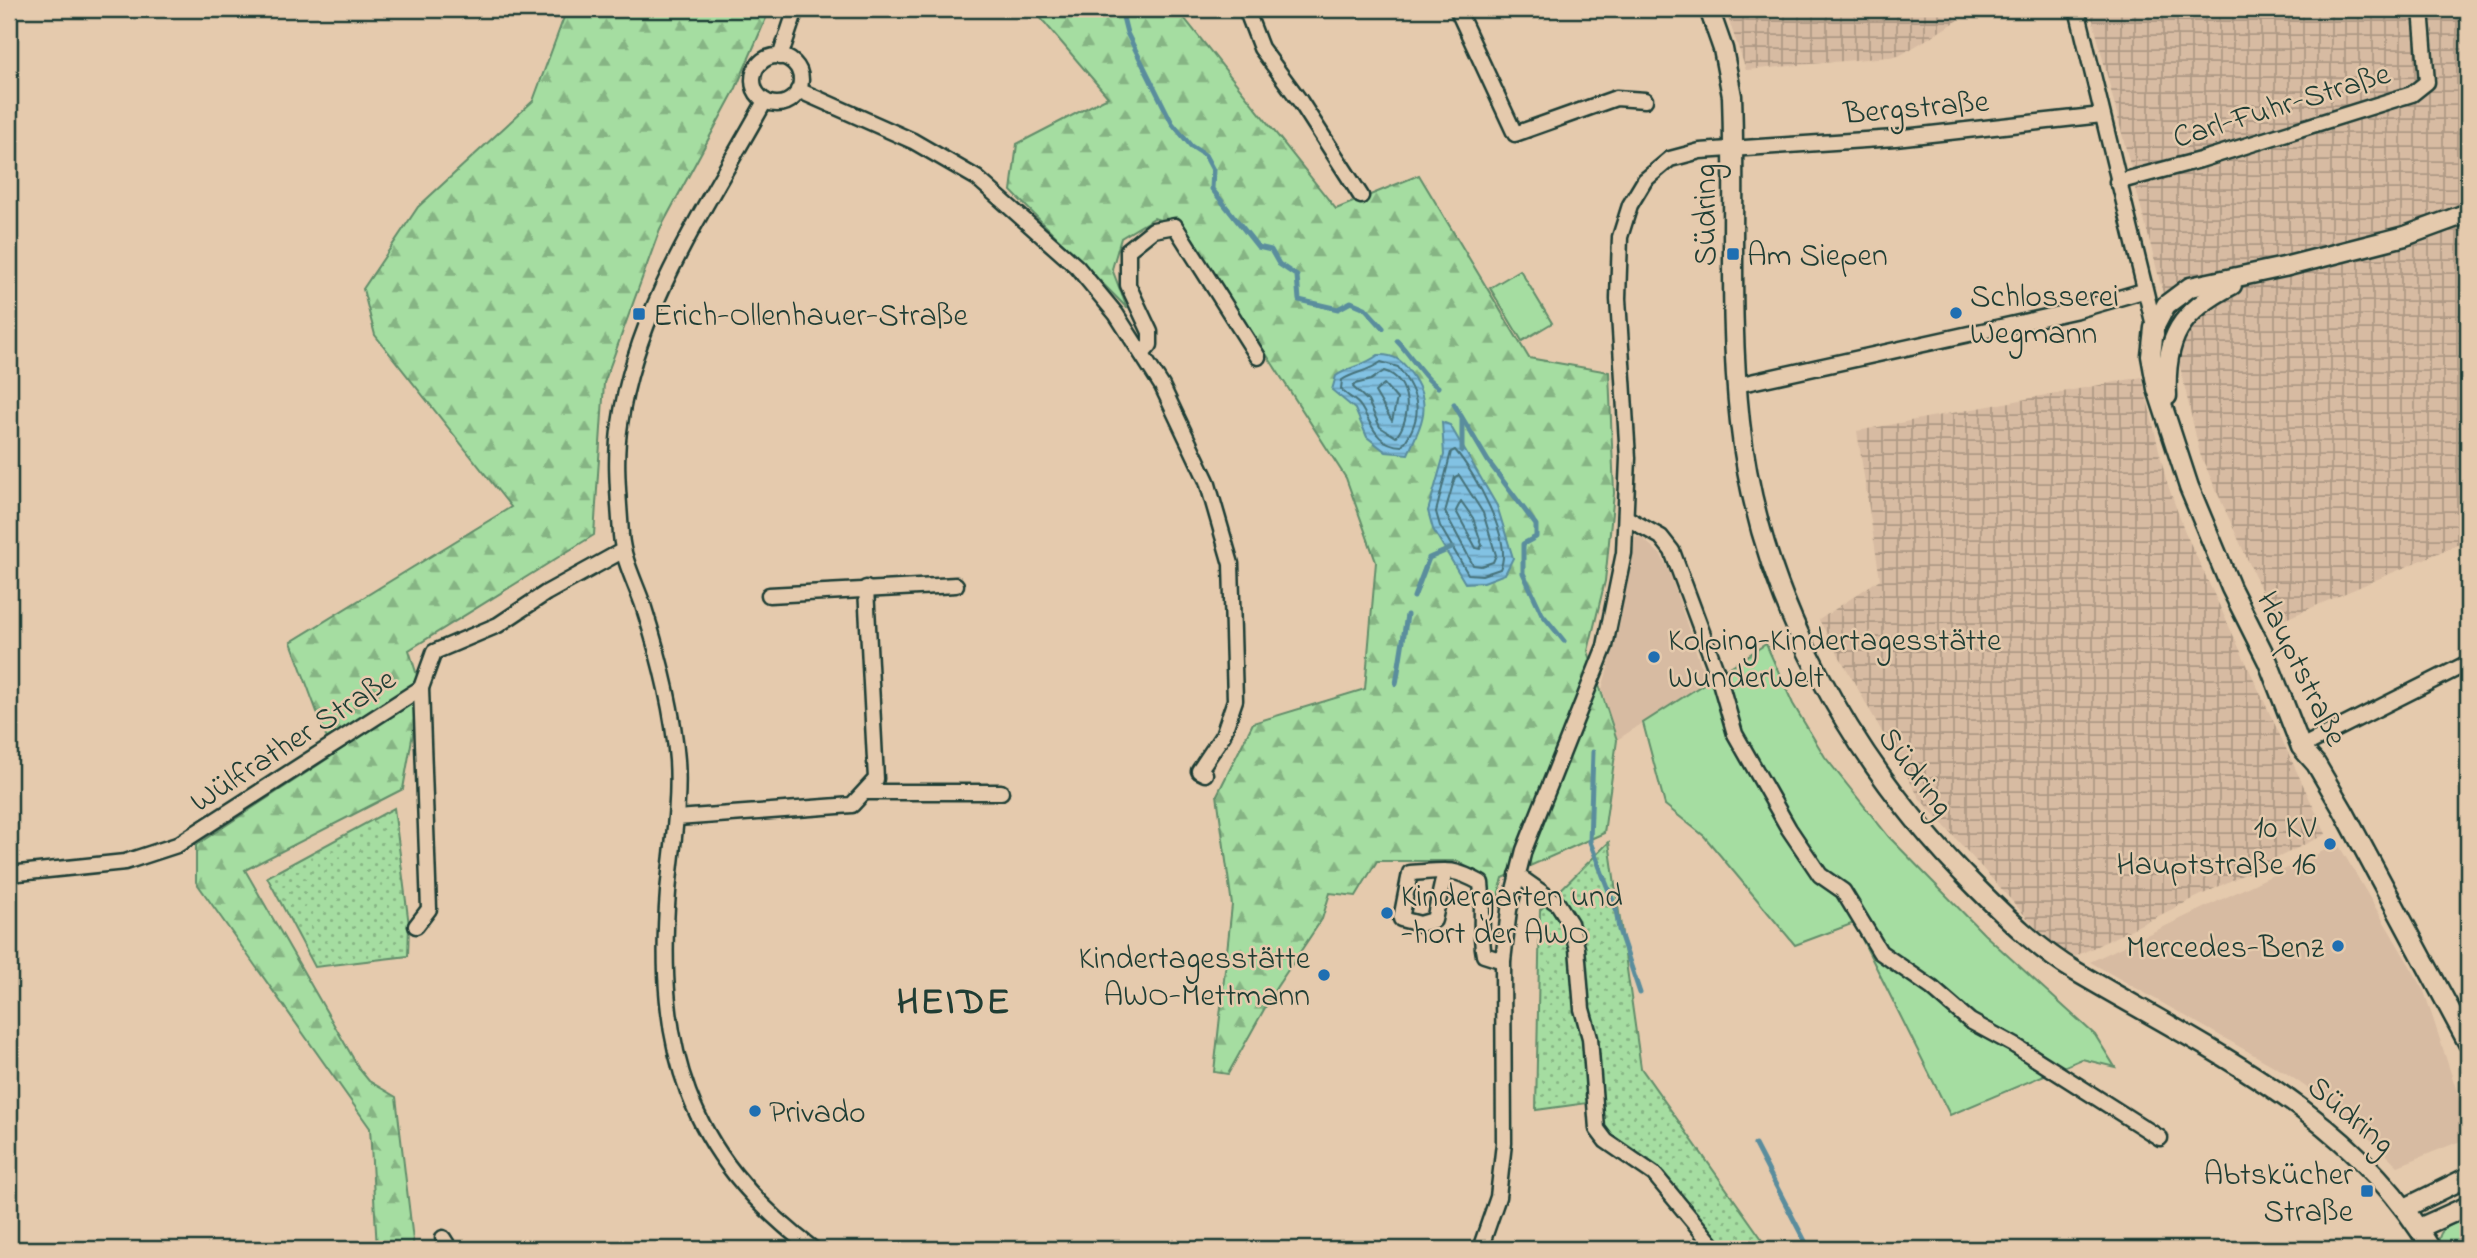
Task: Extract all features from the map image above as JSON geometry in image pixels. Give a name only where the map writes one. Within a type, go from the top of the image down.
[{"type":"street","points":[[780,57],[796,9]]},
{"type":"street","points":[[1246,9],[1261,48],[1300,101],[1362,196]]},
{"type":"street","points":[[1457,9],[1515,134],[1616,98],[1645,100]]},
{"type":"street","name":"Südring","points":[[1709,9],[1723,49],[1732,96],[1740,425],[1761,528],[1779,584],[1800,636],[1843,719],[1901,806],[2002,913],[2053,956],[2287,1097],[2339,1138],[2382,1178],[2431,1249]]},
{"type":"street","name":"Hauptstraße","points":[[2077,9],[2143,291],[2166,368],[2168,420]]},
{"type":"street","name":"Carl-Fuhr-Straße","points":[[2117,181],[2412,94],[2427,82],[2421,9]]},
{"type":"street","points":[[780,57],[798,69],[801,79],[798,90],[784,103],[765,101],[753,83],[754,73],[760,63],[769,58],[780,57]]},
{"type":"street","points":[[798,90],[913,141],[977,178],[1077,267],[1116,314],[1167,396],[1207,481],[1231,564],[1235,700],[1223,735],[1199,771],[1205,774]]},
{"type":"street","points":[[765,101],[661,289],[627,387],[619,425],[622,551],[643,605],[671,709],[677,762],[677,818],[665,951],[668,1012],[685,1085],[722,1159],[739,1183],[783,1227],[813,1249]]},
{"type":"street","name":"Bergstraße","points":[[1480,1249],[1498,1197],[1504,1143],[1503,961],[1517,875],[1539,807],[1605,646],[1616,597],[1628,518],[1627,416],[1618,299],[1618,259],[1624,220],[1645,180],[1670,159],[1700,151],[1895,138],[2102,115]]},
{"type":"street","points":[[2154,328],[2166,304],[2190,287],[2405,236],[2468,213]]},
{"type":"street","points":[[1142,354],[1150,345],[1150,332],[1128,285],[1128,250],[1153,230],[1175,226],[1258,357]]},
{"type":"street","points":[[2166,368],[2172,340],[2180,324],[2205,299],[2253,274]]},
{"type":"street","points":[[1737,385],[2078,310],[2143,291]]},
{"type":"street","name":"Hauptstraße","points":[[2154,328],[2152,365],[2198,512],[2268,662],[2301,747],[2316,764],[2348,819],[2468,1043]]},
{"type":"street","points":[[1628,518],[1661,537],[1672,551],[1718,675],[1735,734],[1789,830],[1820,875],[1843,891],[1880,951],[1932,988],[1970,1021],[2014,1045],[2160,1138]]},
{"type":"street","name":"Wülfrather Straße","points":[[9,874],[125,862],[184,841],[421,688],[434,652],[498,625],[546,593],[622,551]]},
{"type":"street","points":[[769,595],[956,585]]},
{"type":"street","points":[[677,818],[839,807],[852,805],[867,792],[876,779],[866,588]]},
{"type":"street","points":[[2301,747],[2468,663]]},
{"type":"street","points":[[416,926],[429,909],[421,688]]},
{"type":"street","points":[[867,792],[1001,792]]},
{"type":"street","points":[[1445,870],[1457,870],[1481,883],[1484,911],[1481,938],[1484,955],[1503,961]]},
{"type":"street","points":[[1517,875],[1558,904],[1570,923],[1577,948],[1581,1009],[1590,1038],[1597,1129],[1606,1141],[1654,1174],[1716,1249]]},
{"type":"street","points":[[2405,1208],[2468,1177]]},
{"type":"street","points":[[2419,1228],[2468,1206]]},
{"type":"shaded area","points":[[1725,9],[1977,9],[1899,56],[1746,70]]},
{"type":"shaded area","points":[[2090,9],[2468,9],[2468,540],[2276,623],[2200,454],[2166,305]]},
{"type":"shaded area","points":[[2142,377],[2166,480],[2185,532],[2326,834],[2066,961],[1920,799],[1819,620],[1880,579],[1857,431]]},
{"type":"shaded area","name":"Kolping-Kindertagesstätte WunderWelt","points":[[1640,536],[1661,555],[1669,571],[1706,681],[1617,740],[1602,689],[1618,632],[1635,537]]},
{"type":"shaded area","points":[[2338,844],[2423,988],[2468,1125],[2468,1138],[2398,1166],[2343,1113],[2286,1073],[2090,962]]},
{"type":"green space","points":[[567,9],[770,9],[736,88],[660,229],[604,383],[594,535],[409,650],[421,688],[403,789],[245,870],[360,1070],[369,1081],[396,1097],[414,1249],[377,1249],[370,1128],[196,882],[196,845],[333,755],[291,642],[511,507],[375,335],[363,289],[418,207],[533,101]]},
{"type":"green space","points":[[1033,9],[1177,9],[1336,209],[1419,175],[1529,358],[1609,372],[1614,493],[1605,581],[1588,651],[1617,740],[1604,833],[1503,878],[1485,943],[1486,881],[1458,861],[1377,861],[1356,896],[1330,893],[1322,919],[1276,988],[1228,1074],[1214,1072],[1232,905],[1217,795],[1253,723],[1365,689],[1376,562],[1346,478],[1185,228],[1154,218],[1121,238],[1112,269],[1127,308],[1011,191],[1017,144],[1108,97]]},
{"type":"green space","points":[[1520,270],[1552,323],[1522,341],[1490,288]]},
{"type":"green space","points":[[1766,644],[1793,704],[1825,757],[1889,837],[1984,934],[2095,1035],[2115,1067],[2082,1059],[1950,1115],[1854,923],[1795,945],[1704,836],[1665,805],[1643,723]]},
{"type":"green space","points":[[394,808],[409,925],[408,956],[315,967],[267,877]]},
{"type":"green space","points":[[1609,842],[1641,1068],[1769,1249],[1710,1249],[1652,1168],[1604,1134],[1587,1103],[1536,1110],[1540,910]]},
{"type":"green space","points":[[2468,1217],[2468,1249],[2439,1249],[2439,1236],[2442,1232]]},
{"type":"water","points":[[1378,355],[1393,357],[1404,364],[1422,394],[1421,422],[1408,454],[1386,452],[1367,437],[1355,409],[1332,390],[1336,376]]},
{"type":"water","points":[[1442,422],[1450,425],[1497,506],[1513,558],[1505,574],[1484,582],[1465,583],[1433,529],[1428,511],[1444,455]]},
{"type":"waterway","points":[[1079,9],[1086,17],[1096,14]]},
{"type":"waterway","points":[[1114,10],[1123,17],[1127,33],[1172,123],[1191,146],[1205,155],[1213,170],[1212,189],[1258,247],[1271,250],[1279,264],[1297,276],[1299,300],[1338,309],[1351,302],[1365,308],[1383,328]]},
{"type":"waterway","points":[[1397,341],[1427,378],[1438,387]]},
{"type":"waterway","points":[[1454,404],[1488,461],[1536,525],[1536,537],[1523,544],[1523,573],[1542,614],[1564,641]]},
{"type":"waterway","points":[[1462,419],[1462,451]]},
{"type":"waterway","points":[[1414,597],[1429,558],[1452,548]]},
{"type":"waterway","points":[[1396,684],[1407,615]]},
{"type":"waterway","points":[[1593,752],[1590,842],[1616,909],[1619,930],[1640,993]]},
{"type":"waterway","points":[[1755,1145],[1809,1249]]},
{"type":"place","name":"Am Siepen","points":[[1733,254]]},
{"type":"place","name":"Schlosserei Wegmann","points":[[1956,313]]},
{"type":"place","name":"Erich-Ollenhauer-Straße","points":[[639,314]]},
{"type":"place","name":"Kolping-Kindertagesstätte WunderWelt","points":[[1654,657]]},
{"type":"place","name":"10 KV Hauptstraße 16","points":[[2330,844]]},
{"type":"place","name":"Kindergarten und -hort der AWO","points":[[1387,913]]},
{"type":"place","name":"Mercedes-Benz","points":[[2338,946]]},
{"type":"place","name":"Kindertagesstätte AWO-Mettmann","points":[[1324,975]]},
{"type":"place","name":"Privado","points":[[755,1111]]},
{"type":"place","name":"Abtskücher Straße","points":[[2367,1191]]},
{"type":"district","name":"HEIDE","points":[[954,1000]]}]
